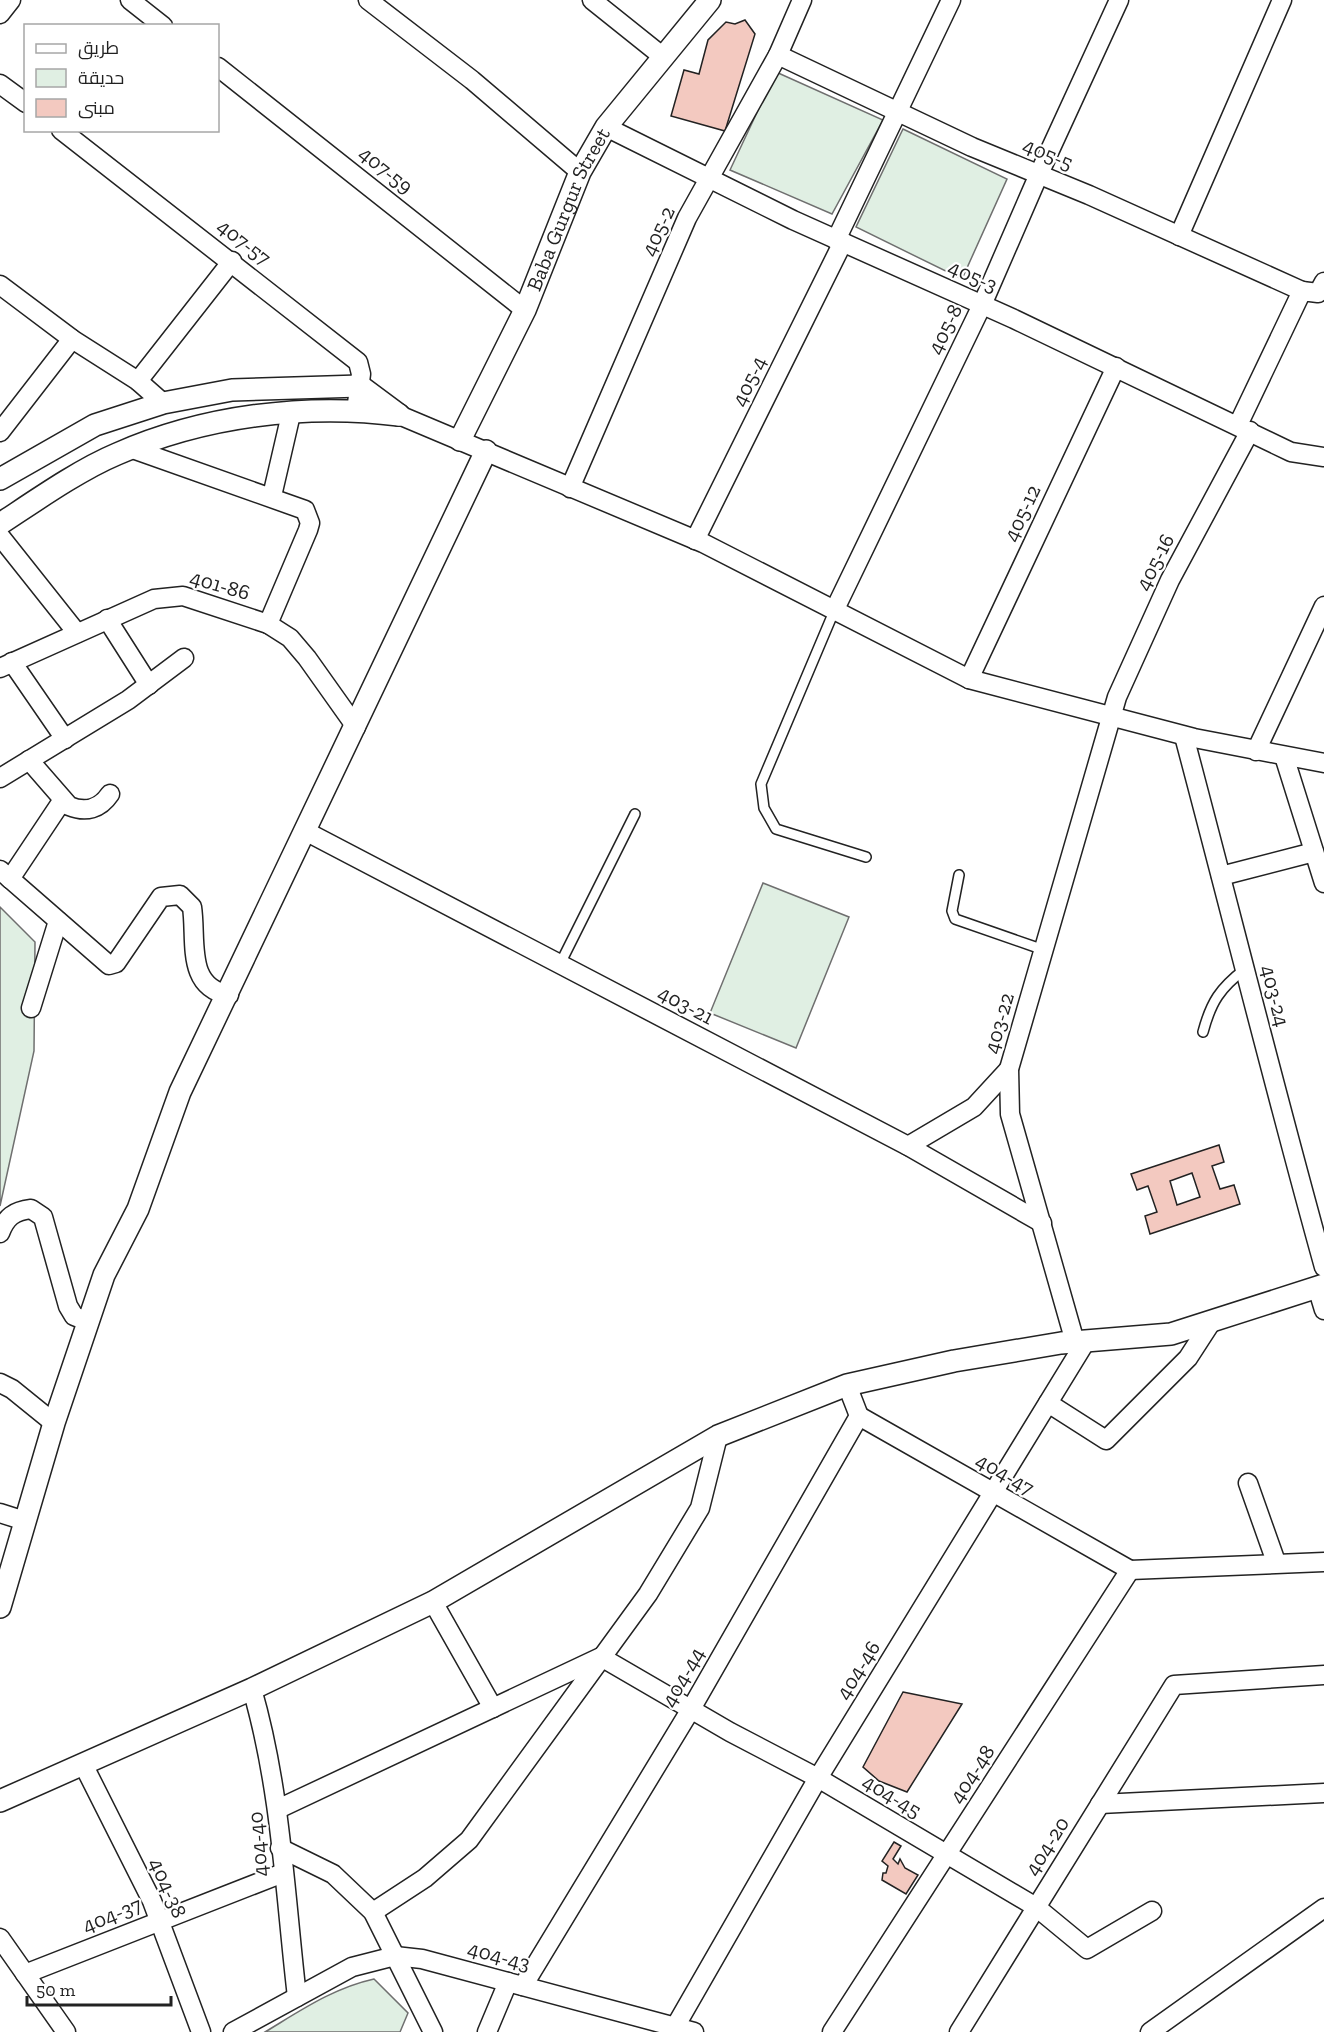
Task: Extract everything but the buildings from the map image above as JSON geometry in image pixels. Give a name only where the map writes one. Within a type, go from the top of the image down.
[{"type":"street","points":[[0,14],[11,0]]},
{"type":"street","points":[[130,0],[161,24]]},
{"type":"street","points":[[368,0],[472,80],[580,171]]},
{"type":"street","points":[[592,0],[662,56]]},
{"type":"street","name":"Baba Gurgur Street","points":[[460,440],[525,310],[580,171],[606,127],[710,0]]},
{"type":"street","name":"405-2","points":[[570,488],[687,218],[778,55],[802,0]]},
{"type":"street","name":"405-4","points":[[694,540],[839,241],[951,0]]},
{"type":"street","name":"405-8","points":[[835,609],[982,305],[1038,174],[1119,0]]},
{"type":"street","points":[[1179,236],[1282,0]]},
{"type":"street","name":"405-5","points":[[778,55],[899,112],[1302,291]]},
{"type":"street","name":"407-59","points":[[219,68],[525,310]]},
{"type":"street","points":[[0,84],[24,102]]},
{"type":"street","name":"405-3","points":[[606,127],[839,241],[1116,367],[1291,452],[1324,457]]},
{"type":"street","name":"407-57","points":[[64,132],[232,261],[358,362],[360,386],[356,411]]},
{"type":"street","points":[[138,381],[232,261]]},
{"type":"street","points":[[1302,291],[1318,294],[1324,282]]},
{"type":"street","points":[[0,285],[72,339],[138,381],[163,403]]},
{"type":"street","name":"405-16","points":[[1112,718],[1117,697],[1170,580],[1244,428],[1302,291]]},
{"type":"street","points":[[0,432],[72,339]]},
{"type":"street","name":"405-12","points":[[969,679],[1116,367]]},
{"type":"street","points":[[1,477],[95,424],[163,403],[232,390],[360,386],[399,416]]},
{"type":"street","points":[[0,524],[115,454],[216,422],[291,414],[356,411],[399,416],[694,540],[835,609],[969,679],[1184,736],[1324,763]]},
{"type":"street","points":[[272,496],[291,414]]},
{"type":"street","points":[[130,448],[300,506],[308,515],[308,530],[268,624]]},
{"type":"street","points":[[0,1607],[54,1423],[104,1275],[138,1209],[180,1092],[307,832],[486,451]]},
{"type":"street","points":[[0,536],[77,633]]},
{"type":"street","name":"401-86","points":[[6,665],[154,599],[183,596],[268,624],[299,648],[356,727]]},
{"type":"street","points":[[1256,751],[1324,606]]},
{"type":"street","points":[[107,619],[149,686]]},
{"type":"street","points":[[0,778],[149,686],[184,658]]},
{"type":"street","points":[[6,665],[65,739]]},
{"type":"street","name":"403-22","points":[[1080,1342],[1010,1114],[1009,1069],[1112,718]]},
{"type":"street","name":"403-24","points":[[1184,736],[1245,969],[1322,1280],[1324,1310]]},
{"type":"street","points":[[1284,756],[1324,883]]},
{"type":"street","points":[[29,760],[62,801],[69,806],[86,810],[100,805],[110,794]]},
{"type":"street","points":[[62,801],[5,874],[106,964],[112,965],[116,963],[161,897],[180,895],[192,907],[198,973],[213,991],[229,995]]},
{"type":"street","name":"403-21","points":[[307,832],[908,1146],[1042,1223]]},
{"type":"street","points":[[1221,876],[1314,852]]},
{"type":"street","points":[[31,1008],[58,921]]},
{"type":"street","points":[[908,1146],[974,1107],[1009,1069]]},
{"type":"street","points":[[0,1233],[3,1224],[13,1213],[31,1209],[43,1216],[68,1306],[74,1316],[89,1322]]},
{"type":"street","points":[[0,1801],[84,1766],[252,1689],[434,1602],[718,1436],[847,1385],[954,1361],[1080,1342],[1171,1334],[1322,1280]]},
{"type":"street","points":[[1048,1403],[1106,1440],[1188,1358],[1212,1321]]},
{"type":"street","name":"404-46","points":[[675,2027],[818,1778],[1048,1403],[1080,1342]]},
{"type":"street","points":[[0,1383],[12,1389],[54,1423]]},
{"type":"street","points":[[847,1385],[859,1416]]},
{"type":"street","name":"404-47","points":[[859,1416],[1130,1570]]},
{"type":"street","name":"404-44","points":[[487,2032],[691,1709],[859,1416]]},
{"type":"street","points":[[373,1912],[425,1878],[469,1840],[648,1594],[700,1508],[718,1436]]},
{"type":"street","points":[[1248,1483],[1276,1562]]},
{"type":"street","points":[[0,1513],[25,1521]]},
{"type":"street","points":[[1130,1570],[1276,1562],[1324,1562]]},
{"type":"street","name":"404-48","points":[[832,2032],[1130,1570]]},
{"type":"street","points":[[434,1602],[493,1708]]},
{"type":"street","points":[[278,1809],[602,1657]]},
{"type":"street","name":"404-45","points":[[602,1657],[691,1709],[818,1778],[1036,1907],[1087,1949],[1152,1911]]},
{"type":"street","name":"404-20","points":[[959,2032],[1174,1684],[1324,1675]]},
{"type":"street","name":"404-40","points":[[252,1689],[265,1732],[278,1809],[280,1848],[297,1997]]},
{"type":"street","name":"404-38","points":[[84,1766],[159,1920],[201,2032]]},
{"type":"street","points":[[1100,1804],[1324,1793]]},
{"type":"street","points":[[280,1848],[333,1875],[373,1912],[433,2032]]},
{"type":"street","name":"404-37","points":[[25,1974],[283,1873]]},
{"type":"street","points":[[1150,2032],[1324,1908]]},
{"type":"street","points":[[0,1938],[66,2032]]},
{"type":"street","name":"404-43","points":[[233,2032],[352,1967],[395,1956],[422,1959],[693,2032]]},
{"type":"lane","points":[[835,609],[761,784],[764,808],[776,830],[866,857]]},
{"type":"lane","points":[[560,964],[635,814]]},
{"type":"lane","points":[[959,875],[952,911],[954,919],[1044,950]]},
{"type":"lane","points":[[1203,1032],[1210,1008],[1225,984],[1245,969]]},
{"type":"green space","points":[[776,72],[883,120],[832,214],[730,170]]},
{"type":"green space","points":[[903,129],[1007,179],[962,279],[856,227]]},
{"type":"green space","points":[[763,883],[849,917],[796,1048],[710,1013]]},
{"type":"green space","points":[[0,907],[35,942],[34,1051],[0,1206]]},
{"type":"green space","points":[[374,1979],[408,2013],[400,2032],[265,2032],[331,1994]]}]
